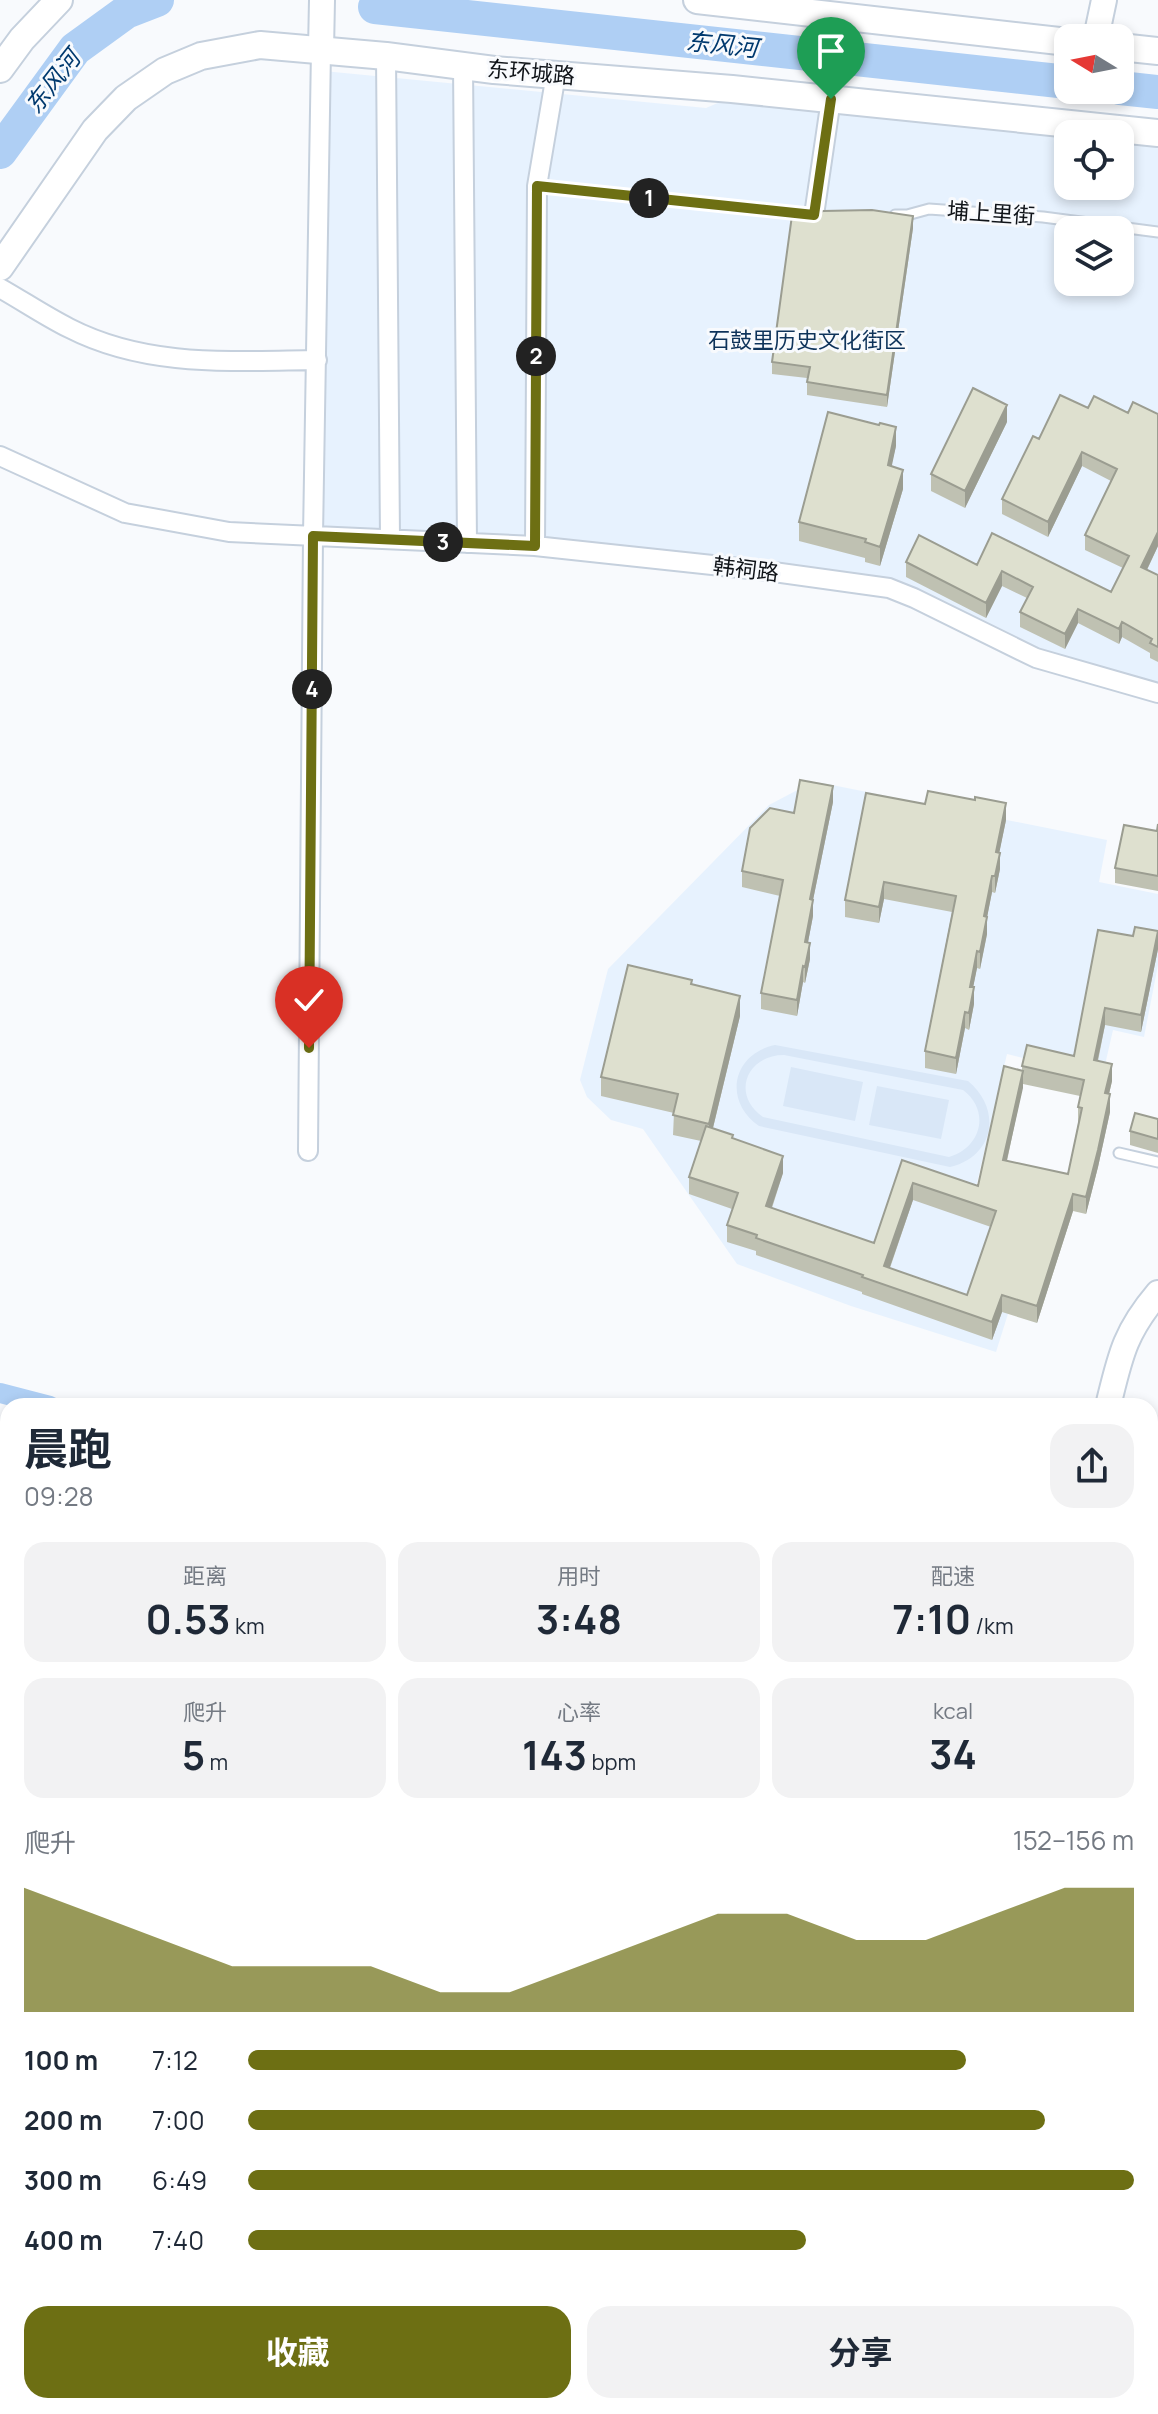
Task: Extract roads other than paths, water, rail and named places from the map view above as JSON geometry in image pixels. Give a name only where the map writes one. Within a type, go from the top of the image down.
[{"type":"main road","points":[[2,58],[59,0]]},
{"type":"main road","points":[[697,0],[1054,40]]},
{"type":"main road","name":"东环城路","points":[[0,267],[95,130],[126,98],[165,71],[201,56],[260,45],[1158,133]]},
{"type":"main road","points":[[1134,48],[1158,51]]},
{"type":"street","points":[[308,1151],[313,536],[322,0]]},
{"type":"street","points":[[1099,24],[1104,0]]},
{"type":"street","points":[[386,56],[390,539]]},
{"type":"street","points":[[463,65],[467,543]]},
{"type":"street","points":[[535,546],[537,186],[556,74]]},
{"type":"street","points":[[816,215],[831,99]]},
{"type":"street","points":[[0,288],[71,329],[129,351],[186,361],[317,360]]},
{"type":"street","name":"韩祠路","points":[[0,456],[125,513],[229,532],[535,546],[759,570],[889,588],[1036,658],[1158,693]]},
{"type":"street","points":[[1110,1398],[1128,1336],[1158,1293]]},
{"type":"lane","points":[[537,186],[816,215]]},
{"type":"lane","name":"埔上里街","points":[[878,215],[907,215],[929,209],[1043,217],[1158,232]]},
{"type":"lane","points":[[1119,1153],[1158,1162]]},
{"type":"waterway","name":"东风河","points":[[0,152],[75,49],[126,12],[157,0]]},
{"type":"waterway","name":"东风河","points":[[375,7],[1054,80]]},
{"type":"waterway","name":"东风河","points":[[1134,89],[1158,92]]},
{"type":"waterway","points":[[0,1393],[19,1398]]},
{"type":"park label","name":"石鼓里历史文化街区","points":[[807,340]]}]
